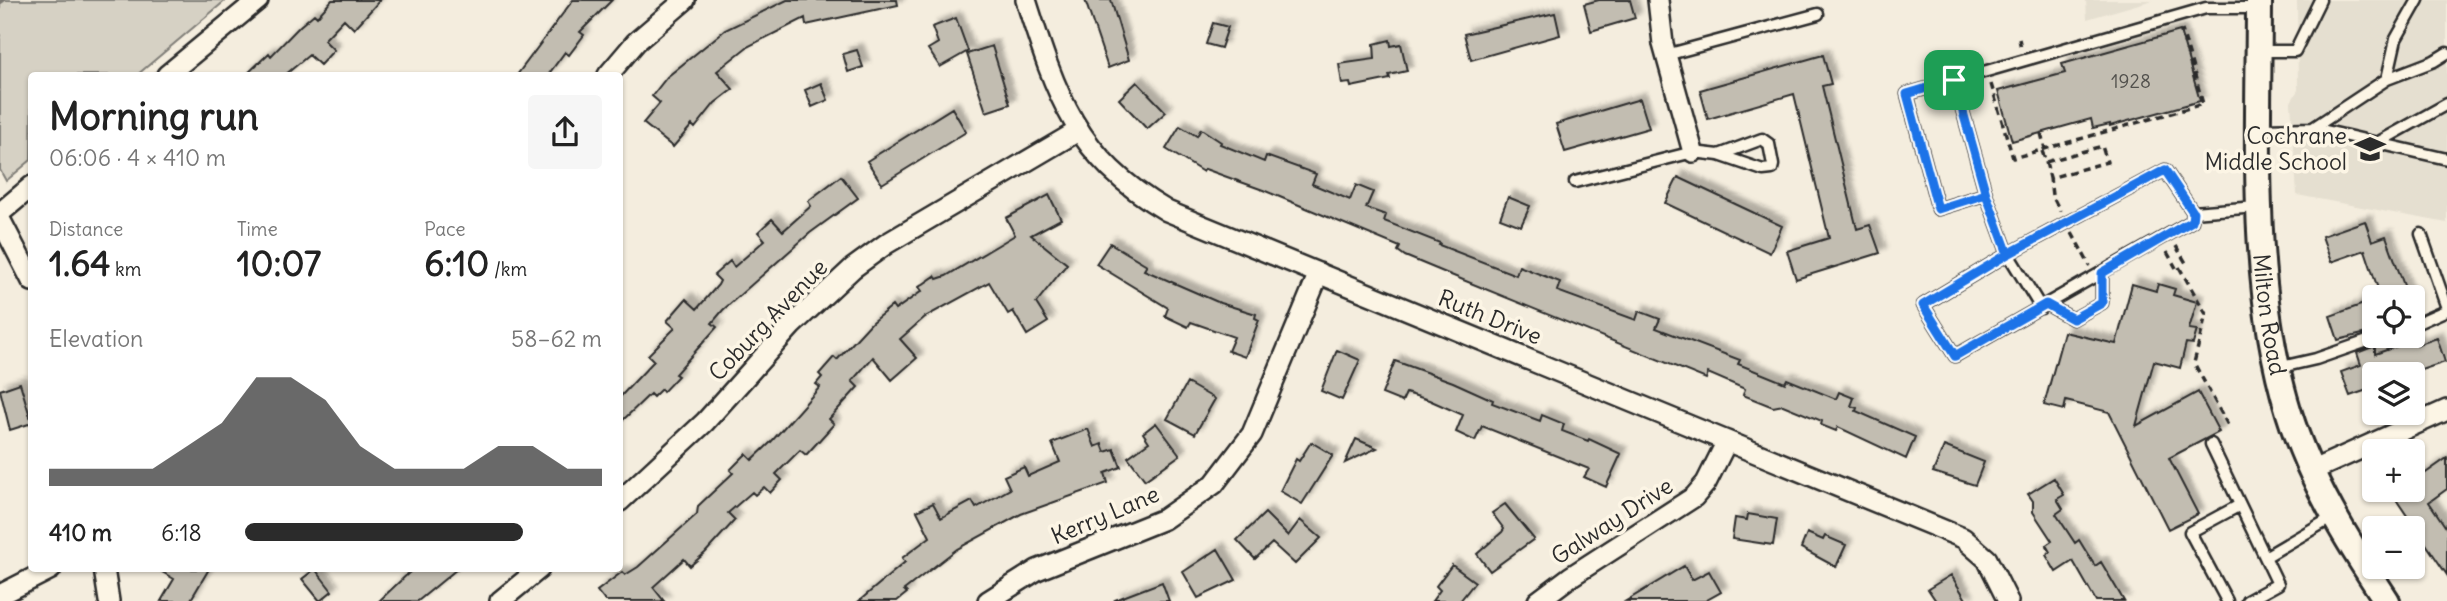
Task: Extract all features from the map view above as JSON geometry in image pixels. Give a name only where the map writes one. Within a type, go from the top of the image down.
[{"type":"street","points":[[171,72],[258,0]]},
{"type":"street","points":[[611,72],[636,42],[685,0]]},
{"type":"street","name":"Ruth Drive","points":[[1026,0],[1057,94],[1078,131],[1104,163],[1150,201],[1963,538],[1987,559],[2008,601]]},
{"type":"street","points":[[1658,0],[1666,55],[1693,152]]},
{"type":"street","name":"Milton Road","points":[[2259,4],[2263,280],[2276,368],[2289,415],[2311,471],[2334,516],[2387,601]]},
{"type":"street","name":"Coburg Avenue","points":[[623,498],[705,422],[792,325],[853,268],[897,237],[1078,131]]},
{"type":"street","points":[[0,213],[28,189]]},
{"type":"street","points":[[0,219],[28,273]]},
{"type":"street","name":"Kerry Lane","points":[[988,601],[1037,570],[1164,519],[1213,484],[1252,433],[1319,273]]},
{"type":"street","points":[[2311,471],[2447,410]]},
{"type":"street","name":"Galway Drive","points":[[1538,601],[1570,577],[1694,497],[1706,483],[1727,441]]},
{"type":"street","points":[[0,595],[45,572]]},
{"type":"street","points":[[104,572],[109,601]]},
{"type":"street","points":[[500,601],[535,572]]},
{"type":"lane","points":[[2259,51],[2295,51],[2320,0]]},
{"type":"lane","points":[[2387,79],[2396,39],[2418,0]]},
{"type":"lane","points":[[1986,194],[1938,209],[1907,94],[2206,8],[2259,4]]},
{"type":"lane","points":[[1666,55],[1818,13]]},
{"type":"lane","points":[[2313,128],[2387,79],[2434,61],[2447,53]]},
{"type":"lane","points":[[1954,80],[1986,194],[2008,254],[2043,306],[2073,319],[2102,303],[2101,273]]},
{"type":"lane","points":[[2377,143],[2447,104]]},
{"type":"lane","points":[[2260,129],[2313,128],[2447,159]]},
{"type":"lane","points":[[1575,182],[1693,152],[1718,155],[1763,170],[1772,169],[1773,165],[1769,144],[1762,139],[1718,155]]},
{"type":"lane","points":[[2165,170],[2193,212],[2192,221],[1955,356],[1923,305],[2008,254],[2165,170]]},
{"type":"lane","points":[[2193,212],[2261,207]]},
{"type":"lane","points":[[2421,234],[2447,309],[2425,319]]},
{"type":"lane","points":[[2276,368],[2316,359],[2362,343]]},
{"type":"lane","points":[[2211,444],[2278,584],[2248,601]]},
{"type":"lane","points":[[2227,601],[2190,532],[2240,505]]},
{"type":"lane","points":[[2265,557],[2334,516]]},
{"type":"path","points":[[1991,84],[2012,158],[2203,104],[2182,29]]},
{"type":"path","points":[[2041,133],[2052,195],[2092,269],[2101,273]]},
{"type":"path","points":[[2046,162],[2102,146],[2107,162],[2050,178]]},
{"type":"path","points":[[2165,237],[2186,263]]},
{"type":"path","points":[[2165,237],[2178,268],[2206,314],[2194,363],[2230,429]]},
{"type":"shaded area","points":[[226,0],[141,72],[28,72],[28,163],[6,181],[0,170],[0,2]]},
{"type":"shaded area","points":[[2086,0],[2153,0],[2087,19]]},
{"type":"shaded area","name":"Cochrane Middle School","points":[[2297,0],[2447,0],[2447,223],[2297,195],[2291,102],[2298,90]]},
{"type":"building","points":[[332,0],[380,0],[354,29],[344,19],[324,40],[334,50],[320,65],[309,55],[289,72],[249,72],[269,53],[271,56],[314,14],[317,17]]},
{"type":"building","points":[[573,0],[612,0],[580,32],[584,35],[569,55],[565,52],[550,72],[519,72]]},
{"type":"building","points":[[787,0],[897,0],[898,5],[806,25],[805,18],[747,47],[717,71],[733,89],[715,103],[695,128],[692,125],[673,147],[643,123],[660,103],[652,96],[667,77],[725,30]]},
{"type":"building","points":[[1085,0],[1111,0],[1129,60],[1108,68]]},
{"type":"building","points":[[1599,0],[1630,0],[1635,18],[1591,31],[1584,4]]},
{"type":"building","points":[[1555,13],[1560,35],[1471,60],[1464,34]]},
{"type":"building","points":[[956,18],[968,51],[940,67],[928,49],[938,43],[932,27]]},
{"type":"building","points":[[1213,23],[1228,27],[1221,48],[1206,44]]},
{"type":"building","points":[[2180,31],[2200,101],[2110,126],[2093,128],[2091,119],[2012,141],[1998,91],[2065,73],[2062,64]]},
{"type":"building","points":[[1390,40],[1391,46],[1401,44],[1407,71],[1389,75],[1390,79],[1351,87],[1350,83],[1342,84],[1339,64],[1375,59],[1374,44]]},
{"type":"building","points":[[992,46],[1010,104],[986,112],[967,54]]},
{"type":"building","points":[[857,50],[863,67],[848,72],[843,54]]},
{"type":"building","points":[[1823,55],[1831,84],[1822,86],[1857,229],[1870,225],[1880,253],[1796,279],[1787,251],[1829,238],[1794,94],[1708,119],[1700,90]]},
{"type":"building","points":[[1137,82],[1166,112],[1147,129],[1119,99]]},
{"type":"building","points":[[821,83],[828,100],[812,107],[805,90]]},
{"type":"building","points":[[1640,99],[1649,128],[1565,152],[1556,124]]},
{"type":"building","points":[[952,108],[966,132],[882,184],[867,161]]},
{"type":"building","points":[[1180,126],[1197,136],[1201,129],[1221,142],[1220,144],[1264,162],[1266,156],[1316,174],[1312,184],[1350,200],[1356,185],[1373,192],[1366,208],[1386,215],[1384,221],[1440,243],[1439,245],[1516,275],[1519,266],[1560,282],[1557,291],[1636,320],[1639,311],[1660,319],[1656,328],[1740,360],[1738,364],[1785,383],[1787,379],[1836,399],[1839,392],[1854,398],[1851,406],[1857,408],[1856,411],[1915,437],[1906,459],[1838,427],[1836,431],[1821,425],[1822,421],[1783,405],[1773,407],[1743,395],[1745,389],[1708,373],[1706,379],[1405,256],[1398,251],[1400,247],[1263,190],[1205,169],[1203,172],[1166,149]]},
{"type":"building","points":[[841,176],[858,198],[810,233],[723,310],[712,323],[717,327],[675,374],[678,376],[663,392],[661,389],[653,397],[650,394],[623,420],[623,394],[654,361],[648,355],[675,328],[667,321],[686,299],[697,309],[720,281],[714,275],[730,261],[734,267],[765,240],[758,232],[772,219],[783,231],[811,206],[808,201]]},
{"type":"building","points":[[1678,177],[1782,226],[1770,253],[1665,203]]},
{"type":"building","points":[[1049,195],[1061,219],[1031,235],[1067,264],[1036,303],[1048,322],[1027,335],[1013,311],[1008,314],[989,282],[925,317],[900,339],[917,358],[892,380],[873,357],[852,381],[858,387],[829,419],[834,424],[806,455],[800,450],[776,474],[782,480],[770,493],[764,487],[755,495],[752,492],[728,513],[735,520],[705,553],[690,566],[684,559],[653,587],[664,601],[605,601],[597,591],[622,572],[625,575],[638,567],[697,514],[698,506],[733,473],[730,470],[746,454],[752,460],[771,442],[820,387],[816,384],[822,377],[819,374],[834,357],[837,360],[872,322],[892,306],[895,310],[922,291],[919,287],[935,276],[937,279],[946,276],[1015,235],[1006,218]]},
{"type":"building","points":[[1508,197],[1530,206],[1521,226],[1500,218]]},
{"type":"building","points":[[2365,221],[2372,241],[2386,236],[2404,285],[2377,285],[2365,250],[2331,262],[2322,236]]},
{"type":"building","points":[[1110,243],[1147,265],[1144,270],[1220,303],[1256,314],[1255,318],[1259,320],[1245,357],[1228,351],[1234,337],[1191,322],[1188,327],[1165,316],[1168,308],[1096,264]]},
{"type":"building","points":[[2132,284],[2156,291],[2158,284],[2175,289],[2173,295],[2197,302],[2189,329],[2197,330],[2193,344],[2186,343],[2180,368],[2154,361],[2136,426],[2198,392],[2219,432],[2169,458],[2198,514],[2168,529],[2109,412],[2066,401],[2064,410],[2044,405],[2064,332],[2116,344]]},
{"type":"building","points":[[2362,305],[2362,334],[2338,340],[2330,316]]},
{"type":"building","points":[[2437,338],[2445,362],[2425,369],[2425,362],[2362,362],[2362,392],[2350,396],[2341,372],[2361,365],[2357,353],[2370,348],[2375,348],[2375,354],[2392,348],[2425,348],[2425,342]]},
{"type":"building","points":[[1337,350],[1360,360],[1342,400],[1321,391]]},
{"type":"building","points":[[1395,361],[1453,382],[1493,400],[1492,403],[1540,421],[1542,415],[1564,424],[1562,431],[1588,441],[1589,439],[1621,454],[1606,487],[1584,477],[1589,469],[1482,426],[1475,441],[1456,432],[1463,415],[1429,400],[1406,393],[1402,402],[1382,394]]},
{"type":"building","points":[[20,383],[28,410],[28,424],[10,430],[0,390]]},
{"type":"building","points":[[1187,383],[1215,399],[1195,434],[1167,419]]},
{"type":"building","points":[[1156,423],[1180,455],[1145,480],[1128,457],[1149,442],[1143,433]]},
{"type":"building","points":[[1088,429],[1095,447],[1102,444],[1105,452],[1114,449],[1121,467],[1105,473],[1108,483],[1021,514],[957,549],[904,590],[907,593],[897,601],[859,601],[905,562],[902,558],[930,537],[917,511],[933,503],[941,518],[972,501],[976,508],[1010,489],[1004,476],[1024,467],[1028,476],[1060,462],[1052,443]]},
{"type":"building","points":[[1356,439],[1377,448],[1345,463]]},
{"type":"building","points":[[1311,442],[1333,455],[1302,504],[1280,491],[1296,459],[1299,461]]},
{"type":"building","points":[[1944,446],[1984,462],[1975,485],[1933,472]]},
{"type":"building","points":[[2447,458],[2447,489],[2429,502],[2447,529],[2447,575],[2425,542],[2425,516],[2407,516],[2398,502],[2425,502],[2425,474]]},
{"type":"building","points":[[2054,478],[2064,495],[2057,499],[2063,509],[2056,514],[2075,543],[2079,540],[2095,566],[2101,562],[2124,601],[2096,601],[2073,561],[2056,572],[2046,555],[2050,552],[2046,545],[2052,541],[2033,512],[2033,501],[2028,494]]},
{"type":"building","points":[[1505,504],[1534,539],[1490,571],[1477,554],[1504,529],[1492,513]]},
{"type":"building","points":[[1265,513],[1288,536],[1300,520],[1321,538],[1295,564],[1272,543],[1255,559],[1237,540]]},
{"type":"building","points":[[1748,514],[1777,519],[1773,545],[1732,539],[1735,518],[1747,520]]},
{"type":"building","points":[[1807,533],[1823,540],[1825,536],[1846,545],[1836,567],[1801,548]]},
{"type":"building","points":[[1218,549],[1236,580],[1198,598],[1183,572]]},
{"type":"building","points":[[1452,565],[1475,582],[1460,601],[1432,601],[1440,590],[1436,586]]},
{"type":"building","points":[[1684,566],[1692,580],[1709,571],[1721,592],[1705,601],[1626,601]]},
{"type":"building","points":[[162,572],[207,572],[190,601],[161,601],[174,579]]},
{"type":"building","points":[[311,572],[317,572],[332,591],[320,601],[302,579]]},
{"type":"building","points":[[410,572],[453,572],[418,601],[379,601]]},
{"type":"building","points":[[1951,575],[1967,601],[1936,601],[1928,589]]},
{"type":"building","points":[[1162,582],[1169,601],[1115,600]]},
{"type":"place","name":"Cochrane Middle School","points":[[2370,149]]},
{"type":"route","points":[[1954,80],[1907,94],[1938,209],[1986,194],[2008,254],[2165,170],[2193,212],[2192,221],[2102,273],[2102,303],[2073,319],[2046,304],[1955,356],[1923,305],[2008,254],[1986,194],[1954,80]]}]
